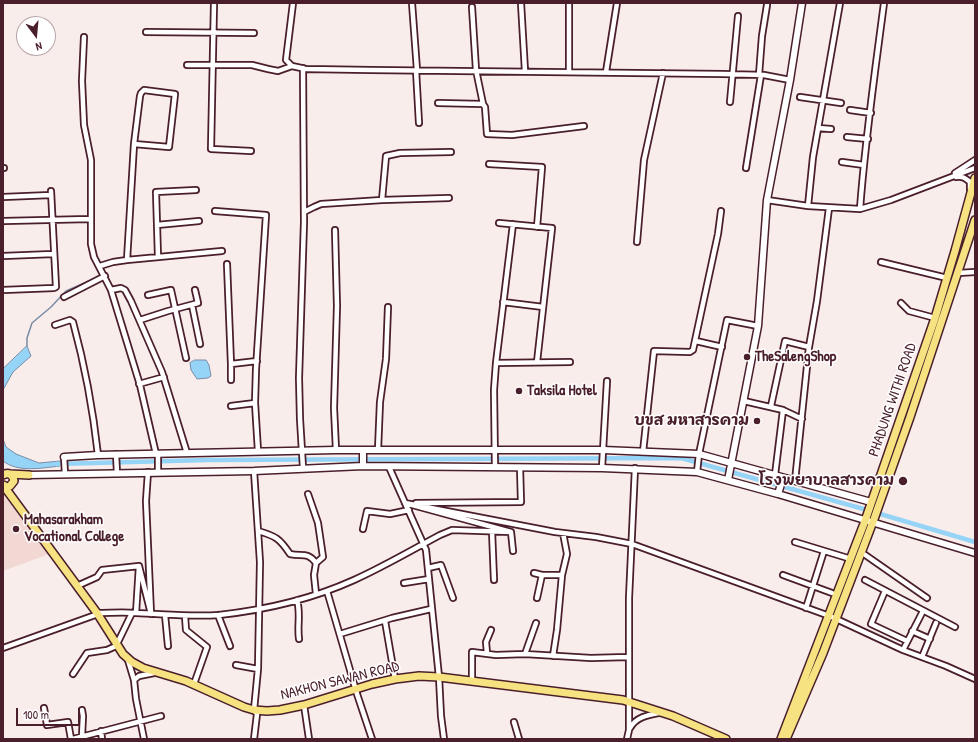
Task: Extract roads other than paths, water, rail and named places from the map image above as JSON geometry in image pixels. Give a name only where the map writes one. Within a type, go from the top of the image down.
[{"type":"main road","name":"PHADUNG WITHI ROAD","points":[[786,739],[823,654],[832,617],[851,559],[935,318],[949,274],[975,178]]},
{"type":"main road","name":"PHADUNG WITHI ROAD","points":[[781,739],[873,521],[910,418],[975,220]]},
{"type":"main road","points":[[949,274],[958,273]]},
{"type":"main road","points":[[5,474],[29,475]]},
{"type":"main road","points":[[5,474],[13,477],[10,494]]},
{"type":"main road","points":[[3,485],[9,486],[19,478],[29,475]]},
{"type":"main road","name":"NAKHON SAWAN ROAD","points":[[3,485],[97,614],[116,646],[127,658],[137,665],[194,684],[236,704],[254,710],[280,710],[304,705],[395,679],[419,676],[440,677],[612,698],[663,713],[726,739]]},
{"type":"street","points":[[214,3],[211,149],[251,151]]},
{"type":"street","points":[[292,66],[286,60],[293,3]]},
{"type":"street","points":[[412,3],[419,123]]},
{"type":"street","points":[[521,3],[525,71]]},
{"type":"street","points":[[569,3],[569,72]]},
{"type":"street","points":[[606,72],[617,3]]},
{"type":"street","points":[[728,480],[758,326],[767,200],[790,80],[802,3]]},
{"type":"street","points":[[808,206],[813,157],[840,3]]},
{"type":"street","points":[[860,209],[884,3]]},
{"type":"street","points":[[746,168],[760,75],[767,5]]},
{"type":"street","points":[[472,7],[476,70],[483,104],[485,106],[487,134],[512,135],[584,126]]},
{"type":"street","points":[[730,102],[738,16]]},
{"type":"street","points":[[146,32],[254,34]]},
{"type":"street","points":[[84,37],[82,81],[84,125],[91,160],[91,244],[94,257],[100,266],[111,290],[139,384],[157,454],[158,472]]},
{"type":"street","points":[[187,65],[252,65],[278,71],[292,66],[303,68],[733,74],[760,75],[790,80]]},
{"type":"street","points":[[303,68],[304,212],[300,378],[300,419],[303,468]]},
{"type":"street","points":[[637,242],[644,160],[663,73]]},
{"type":"street","points":[[127,260],[134,144],[141,93],[144,90],[175,94],[168,147],[134,144]]},
{"type":"street","points":[[800,96],[841,103]]},
{"type":"street","points":[[438,103],[483,104]]},
{"type":"street","points":[[850,110],[870,113]]},
{"type":"street","points":[[818,128],[831,130]]},
{"type":"street","points":[[848,136],[868,139]]},
{"type":"street","points":[[382,200],[386,156],[400,153],[451,152]]},
{"type":"street","points":[[943,180],[975,160]]},
{"type":"street","points":[[842,162],[864,165]]},
{"type":"street","points":[[489,164],[542,167],[537,227]]},
{"type":"street","points":[[767,200],[808,206],[860,209],[891,200],[975,168]]},
{"type":"street","points":[[943,180],[961,176],[970,182],[970,193]]},
{"type":"street","points":[[158,257],[156,192],[196,190]]},
{"type":"street","points":[[3,197],[51,193],[53,254],[56,287],[3,290]]},
{"type":"street","points":[[304,212],[321,204],[449,198]]},
{"type":"street","points":[[794,481],[809,347],[830,208]]},
{"type":"street","points":[[215,211],[266,215],[255,403],[258,451]]},
{"type":"street","points":[[643,452],[654,351],[690,352],[693,350],[718,234],[721,211]]},
{"type":"street","points":[[4,221],[90,219]]},
{"type":"street","points":[[157,225],[199,221]]},
{"type":"street","points":[[499,223],[552,228],[537,362]]},
{"type":"street","points":[[495,467],[494,390],[496,363],[513,224]]},
{"type":"street","points":[[335,230],[337,306],[334,408],[336,450]]},
{"type":"street","points":[[100,266],[127,260],[222,251]]},
{"type":"street","points":[[3,256],[53,254]]},
{"type":"street","points":[[881,262],[949,274]]},
{"type":"street","points":[[227,264],[231,380]]},
{"type":"street","points":[[958,273],[975,272]]},
{"type":"street","points":[[64,297],[105,276]]},
{"type":"street","points":[[111,290],[121,288],[125,290],[140,320],[164,377],[187,453]]},
{"type":"street","points":[[148,295],[171,290],[186,358]]},
{"type":"street","points":[[140,320],[198,303],[195,290]]},
{"type":"street","points":[[503,302],[543,307]]},
{"type":"street","points":[[901,303],[909,311],[935,318]]},
{"type":"street","points":[[192,305],[200,344]]},
{"type":"street","points":[[378,450],[380,402],[386,359],[388,307]]},
{"type":"street","points":[[55,325],[70,320],[73,322],[82,354],[91,402],[98,455]]},
{"type":"street","points":[[696,472],[727,320],[758,326]]},
{"type":"street","points":[[696,341],[722,347]]},
{"type":"street","points":[[771,406],[784,341],[809,347]]},
{"type":"street","points":[[231,364],[257,361]]},
{"type":"street","points":[[496,363],[570,362]]},
{"type":"street","points":[[139,384],[164,377]]},
{"type":"street","points":[[602,468],[607,381]]},
{"type":"street","points":[[744,401],[771,406],[802,419]]},
{"type":"street","points":[[231,406],[255,403]]},
{"type":"street","points":[[775,475],[783,410]]},
{"type":"street","points":[[65,474],[64,457],[116,454],[302,450],[603,450],[699,454],[775,475],[870,505]]},
{"type":"street","points":[[363,450],[363,466]]},
{"type":"street","points":[[116,454],[116,473]]},
{"type":"street","points":[[29,475],[363,466],[635,468],[696,472],[873,521],[975,553]]},
{"type":"street","points":[[389,467],[424,544],[440,677],[441,716],[444,739]]},
{"type":"street","points":[[405,503],[521,502],[520,467]]},
{"type":"street","points":[[627,739],[629,730],[629,598],[635,468]]},
{"type":"street","points":[[254,470],[260,562],[258,669],[254,710],[257,714],[254,739]]},
{"type":"street","points":[[148,472],[146,501],[152,614]]},
{"type":"street","points":[[778,494],[783,478]]},
{"type":"street","points":[[308,494],[322,540],[323,557],[316,563],[314,575],[316,594]]},
{"type":"street","points":[[405,503],[511,532]]},
{"type":"street","points":[[405,503],[563,533],[596,537],[632,544],[832,617],[903,650],[946,666],[975,679]]},
{"type":"street","points":[[363,529],[367,511],[390,514],[409,510]]},
{"type":"street","points":[[3,648],[97,614],[134,613],[185,616],[218,615],[259,609],[327,591],[354,580],[452,530],[511,532]]},
{"type":"street","points":[[258,531],[271,534],[276,537],[282,542],[290,554],[308,555],[312,557],[316,563]]},
{"type":"street","points":[[492,531],[494,580]]},
{"type":"street","points":[[511,532],[513,551]]},
{"type":"street","points":[[553,656],[562,575],[567,554],[563,533]]},
{"type":"street","points":[[795,542],[851,559]]},
{"type":"street","points":[[806,608],[824,551]]},
{"type":"street","points":[[861,552],[927,598]]},
{"type":"street","points":[[428,568],[441,565],[453,598]]},
{"type":"street","points":[[139,566],[152,614]]},
{"type":"street","points":[[77,586],[97,577],[102,570],[139,566]]},
{"type":"street","points":[[73,674],[88,653],[107,650],[116,646],[134,613],[139,566]]},
{"type":"street","points":[[534,573],[542,575],[562,575]]},
{"type":"street","points":[[537,598],[542,575]]},
{"type":"street","points":[[783,575],[832,593]]},
{"type":"street","points":[[404,583],[429,579]]},
{"type":"street","points":[[865,580],[955,627]]},
{"type":"street","points":[[327,591],[372,739]]},
{"type":"street","points":[[885,591],[871,624],[907,641]]},
{"type":"street","points":[[297,600],[300,609],[298,639]]},
{"type":"street","points":[[340,634],[431,610]]},
{"type":"street","points":[[903,650],[923,611]]},
{"type":"street","points":[[165,615],[168,646]]},
{"type":"street","points":[[218,615],[230,646]]},
{"type":"street","points":[[185,616],[186,630],[207,647],[194,684]]},
{"type":"street","points":[[385,621],[395,679]]},
{"type":"street","points":[[525,654],[536,622]]},
{"type":"street","points":[[922,657],[936,623]]},
{"type":"street","points":[[487,653],[486,642],[491,630]]},
{"type":"street","points":[[912,630],[930,639]]},
{"type":"street","points":[[472,680],[472,652],[504,655],[525,654],[628,657]]},
{"type":"street","points":[[127,658],[134,680],[144,739]]},
{"type":"street","points":[[236,665],[258,669]]},
{"type":"street","points":[[134,680],[139,676],[157,672]]},
{"type":"street","points":[[304,705],[309,739]]},
{"type":"street","points":[[44,708],[47,725],[68,722],[72,739],[162,716]]},
{"type":"street","points":[[82,710],[82,736]]},
{"type":"street","points":[[629,730],[636,720],[651,714],[663,713]]},
{"type":"street","points":[[514,722],[519,739]]},
{"type":"street","points":[[101,731],[102,739]]},
{"type":"water","points":[[27,346],[31,356],[13,372],[3,390],[3,369]]},
{"type":"water","points":[[195,360],[206,360],[209,365],[211,376],[208,378],[197,379],[191,370],[190,363]]},
{"type":"water","points":[[3,439],[6,447],[16,454],[39,463],[60,461],[60,466],[30,469],[9,465],[3,461]]},
{"type":"waterway","points":[[27,346],[27,338],[32,323],[51,307],[66,291],[98,277]]},
{"type":"waterway","points":[[56,464],[209,460],[681,458],[975,542]]},
{"type":"place","name":"TheSalengShop","points":[[747,357]]},
{"type":"place","name":"Taksila Hotel","points":[[519,391]]},
{"type":"place","name":"บขส มหาสารคาม","points":[[757,421]]},
{"type":"place","name":"โรงพยาบาลสารคาม","points":[[903,481]]},
{"type":"place","name":"Mahasarakham Vocational College","points":[[16,529]]}]
